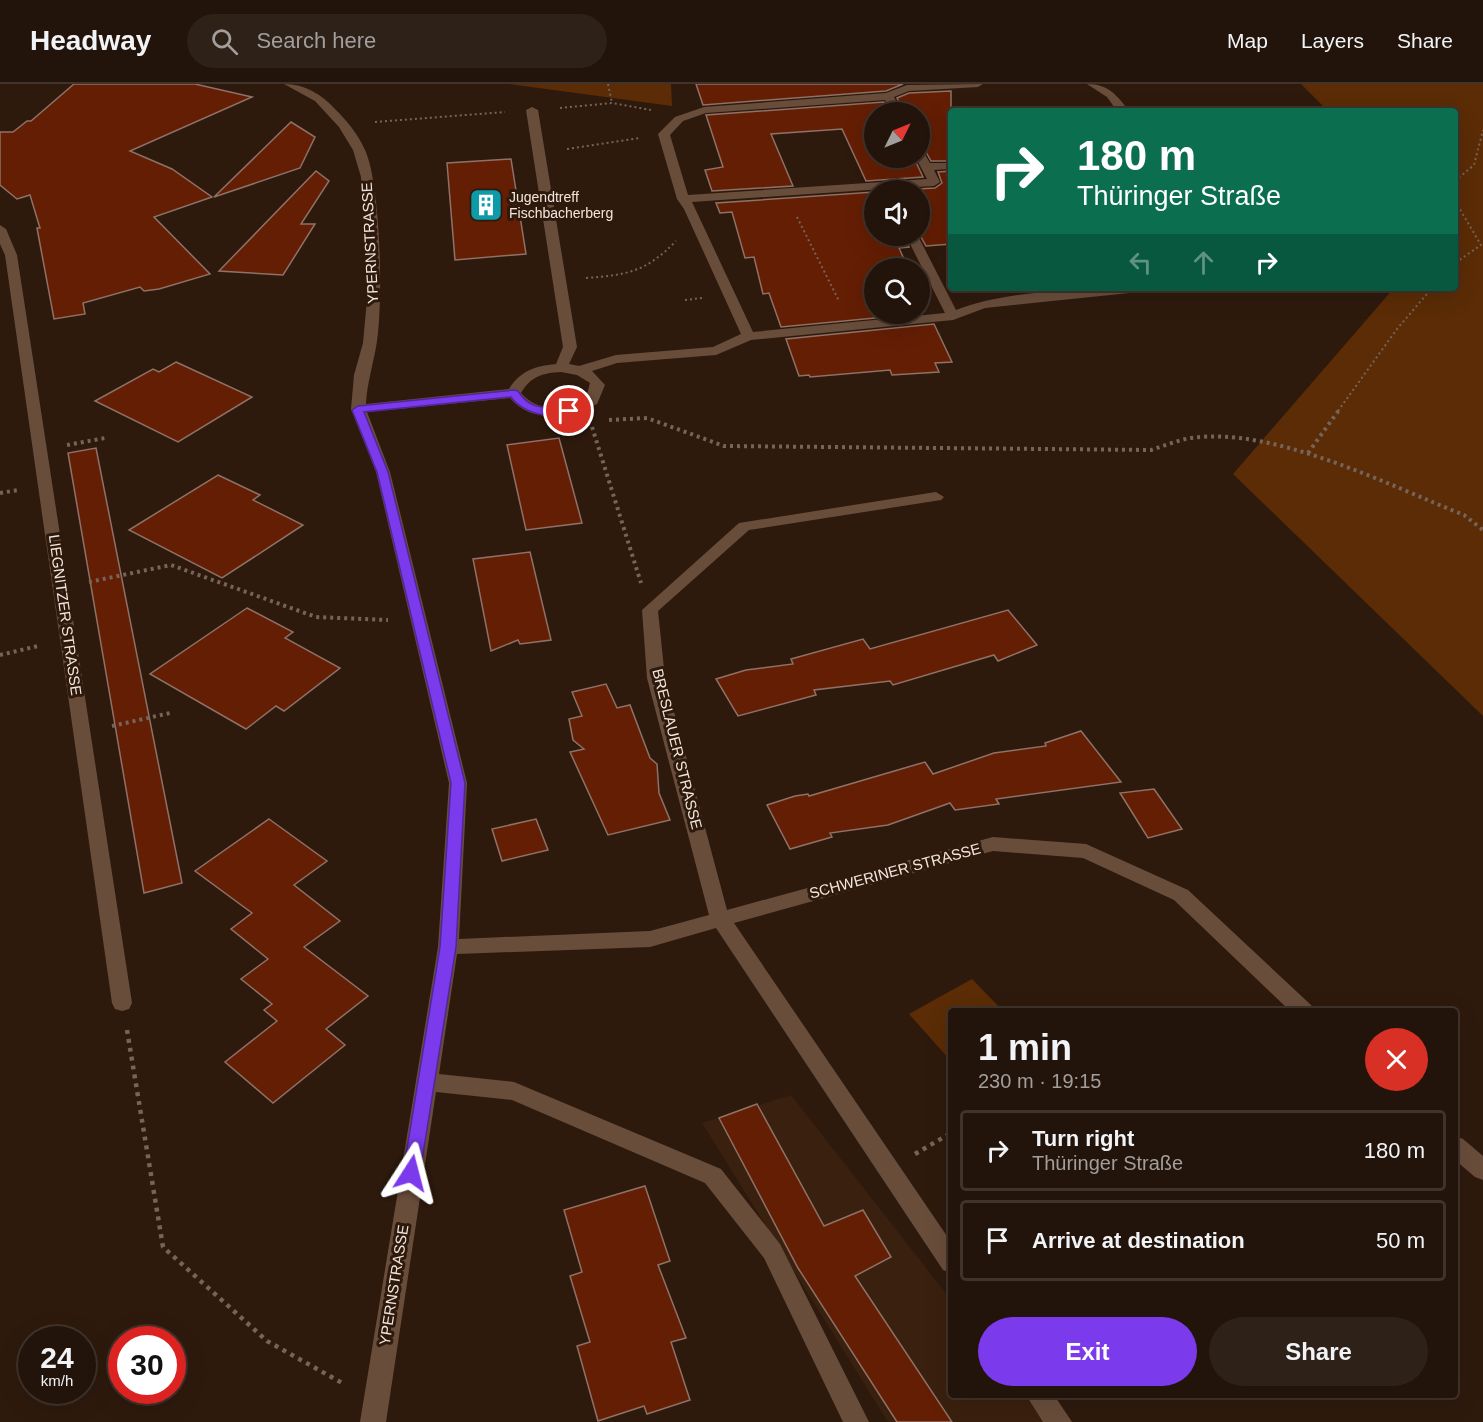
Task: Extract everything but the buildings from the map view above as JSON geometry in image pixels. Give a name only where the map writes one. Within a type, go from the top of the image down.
[{"type":"street","name":"YPERNSTRASSE","points":[[289,84],[319,99],[344,125],[358,150],[367,177],[374,300],[370,343],[361,375],[358,410],[383,472],[458,783],[448,947],[373,1422]]},
{"type":"street","points":[[748,336],[687,203],[664,134],[679,119],[704,110],[888,96],[907,88],[978,84]]},
{"type":"street","points":[[1092,84],[1111,95],[1121,108]]},
{"type":"street","points":[[888,96],[891,102]]},
{"type":"street","points":[[532,110],[570,347],[561,368]]},
{"type":"street","points":[[930,167],[948,166]]},
{"type":"street","points":[[927,168],[934,182],[930,183]]},
{"type":"street","points":[[687,203],[785,192],[864,189]]},
{"type":"street","name":"LIEGNITZER STRASSE","points":[[0,229],[11,255],[122,1003]]},
{"type":"street","points":[[917,246],[953,316]]},
{"type":"street","points":[[514,393],[521,379],[541,369],[581,370],[616,359],[716,351],[748,336],[953,316],[983,304],[1110,291]]},
{"type":"street","points":[[514,393],[521,404],[537,411],[569,411],[592,401],[598,385],[593,377],[581,370]]},
{"type":"street","points":[[358,410],[514,393]]},
{"type":"street","points":[[650,610],[744,526],[936,497]]},
{"type":"street","name":"BRESLAUER STRASSE","points":[[650,610],[656,678],[720,919]]},
{"type":"street","name":"SCHWERINER STRASSE","points":[[448,947],[650,939],[993,843],[1086,851],[1180,895],[1301,1008]]},
{"type":"street","points":[[720,919],[890,1168],[948,1257]]},
{"type":"street","points":[[426,1082],[514,1090],[713,1176],[772,1251],[856,1422]]},
{"type":"street","points":[[1458,1149],[1483,1170]]},
{"type":"street","points":[[1040,1398],[1059,1422]]},
{"type":"path","points":[[608,84],[612,103]]},
{"type":"path","points":[[1458,178],[1474,165],[1483,130]]},
{"type":"path","points":[[538,153],[664,134]]},
{"type":"path","points":[[785,192],[852,326]]},
{"type":"path","points":[[558,280],[637,273],[658,261],[679,238],[687,203]]},
{"type":"path","points":[[1458,206],[1482,245],[1458,261]]},
{"type":"path","points":[[1308,453],[1397,329],[1429,291]]},
{"type":"path","points":[[586,404],[650,610]]},
{"type":"path","points":[[590,420],[647,418],[724,446],[1151,450],[1191,438],[1247,439],[1308,453],[1464,515],[1483,530]]},
{"type":"path","points":[[40,449],[105,438]]},
{"type":"path","points":[[61,588],[171,565],[316,617],[419,622]]},
{"type":"path","points":[[0,655],[68,640]]},
{"type":"path","points":[[82,733],[170,713]]},
{"type":"path","points":[[122,1003],[163,1247],[267,1341],[376,1402]]},
{"type":"path","points":[[890,1168],[948,1135]]},
{"type":"shaded area","points":[[509,84],[671,84],[672,106]]},
{"type":"shaded area","points":[[1301,84],[1483,84],[1483,716],[1233,474],[1391,291],[1458,291],[1458,108],[1325,108]]},
{"type":"shaded area","points":[[972,979],[1000,1008],[948,1008],[948,1058],[909,1014]]},
{"type":"shaded area","points":[[791,1095],[948,1296],[948,1398],[1028,1398],[1047,1422],[888,1422],[702,1123]]},
{"type":"place","name":"Jugendtreff Fischbacherberg","points":[[486,205]]},
{"type":"route","points":[[411,1173],[448,947],[458,783],[383,472],[358,410],[514,393],[521,404],[537,411],[569,411]]}]
